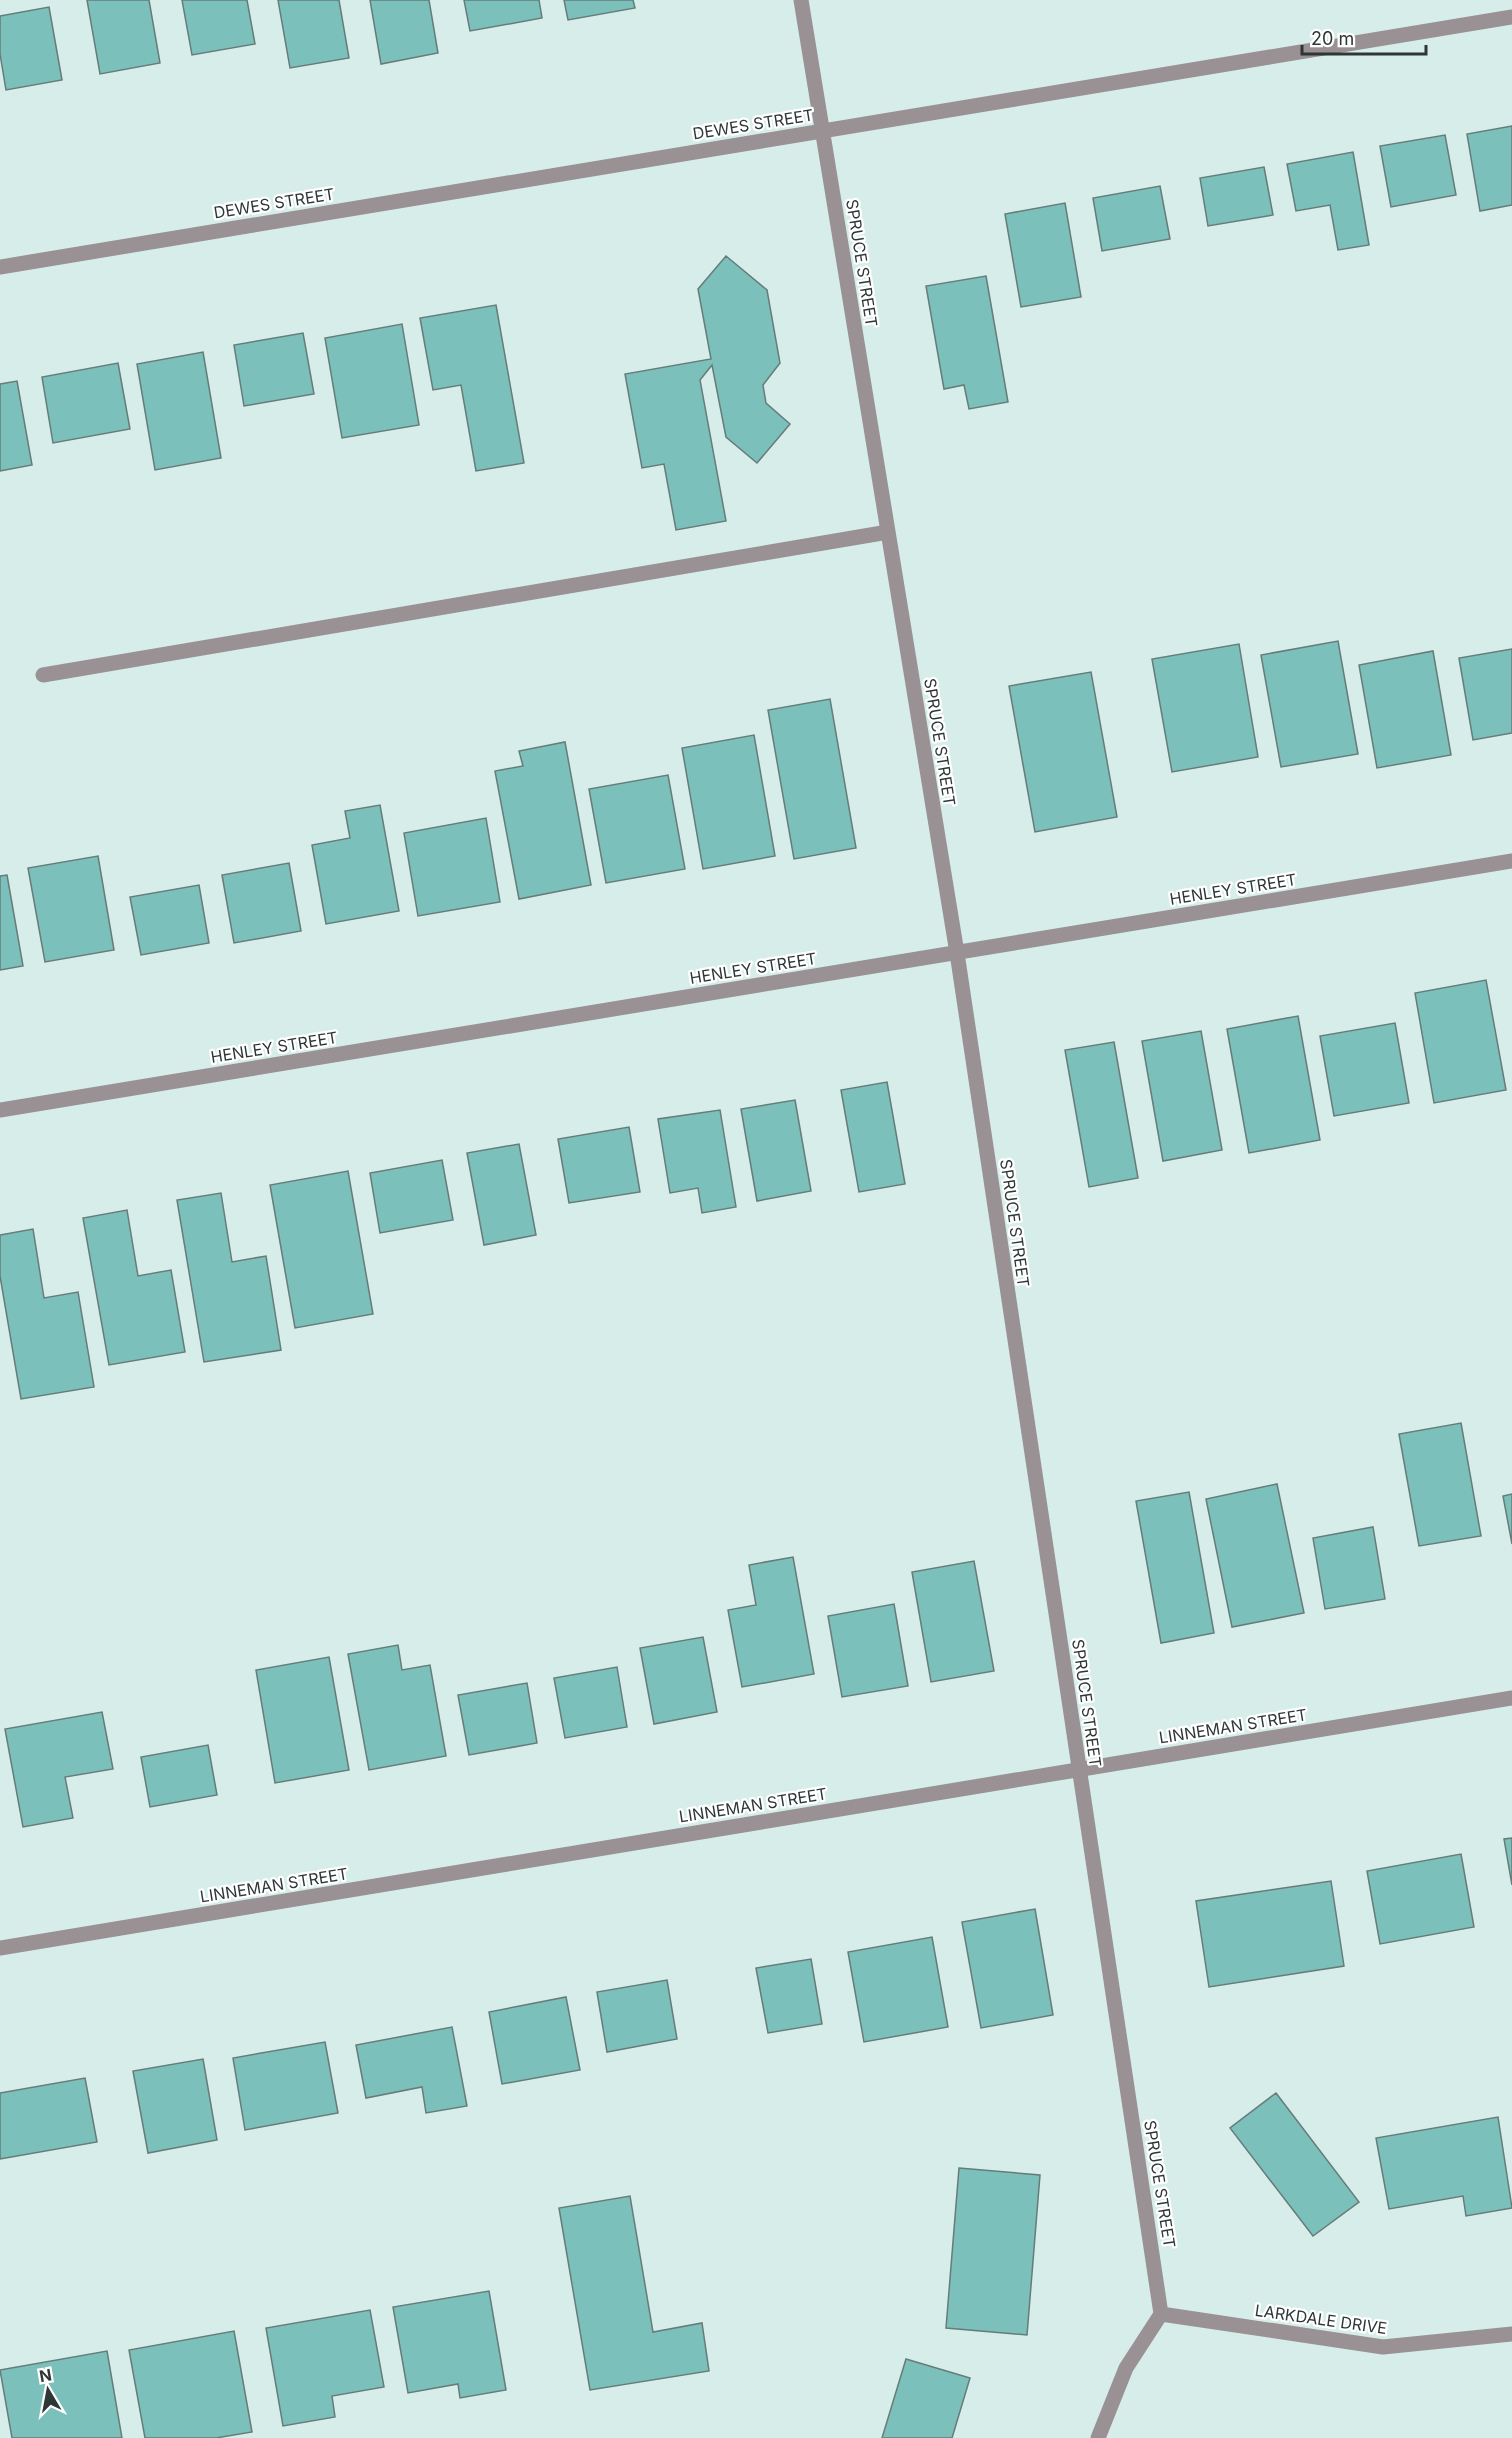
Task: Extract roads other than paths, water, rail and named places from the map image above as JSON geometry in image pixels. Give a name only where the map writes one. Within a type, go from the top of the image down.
[{"type":"street","name":"SPRUCE STREET","points":[[801,0],[957,952],[1161,2314]]},
{"type":"street","name":"DEWES STREET","points":[[0,267],[1512,17]]},
{"type":"street","points":[[43,675],[888,532]]},
{"type":"street","name":"HENLEY STREET","points":[[0,1110],[1512,861]]},
{"type":"street","name":"LINNEMAN STREET","points":[[0,1948],[1512,1698]]},
{"type":"street","points":[[1098,2438],[1126,2368],[1161,2314]]},
{"type":"street","name":"LARKDALE DRIVE","points":[[1161,2314],[1383,2347],[1512,2334]]}]
